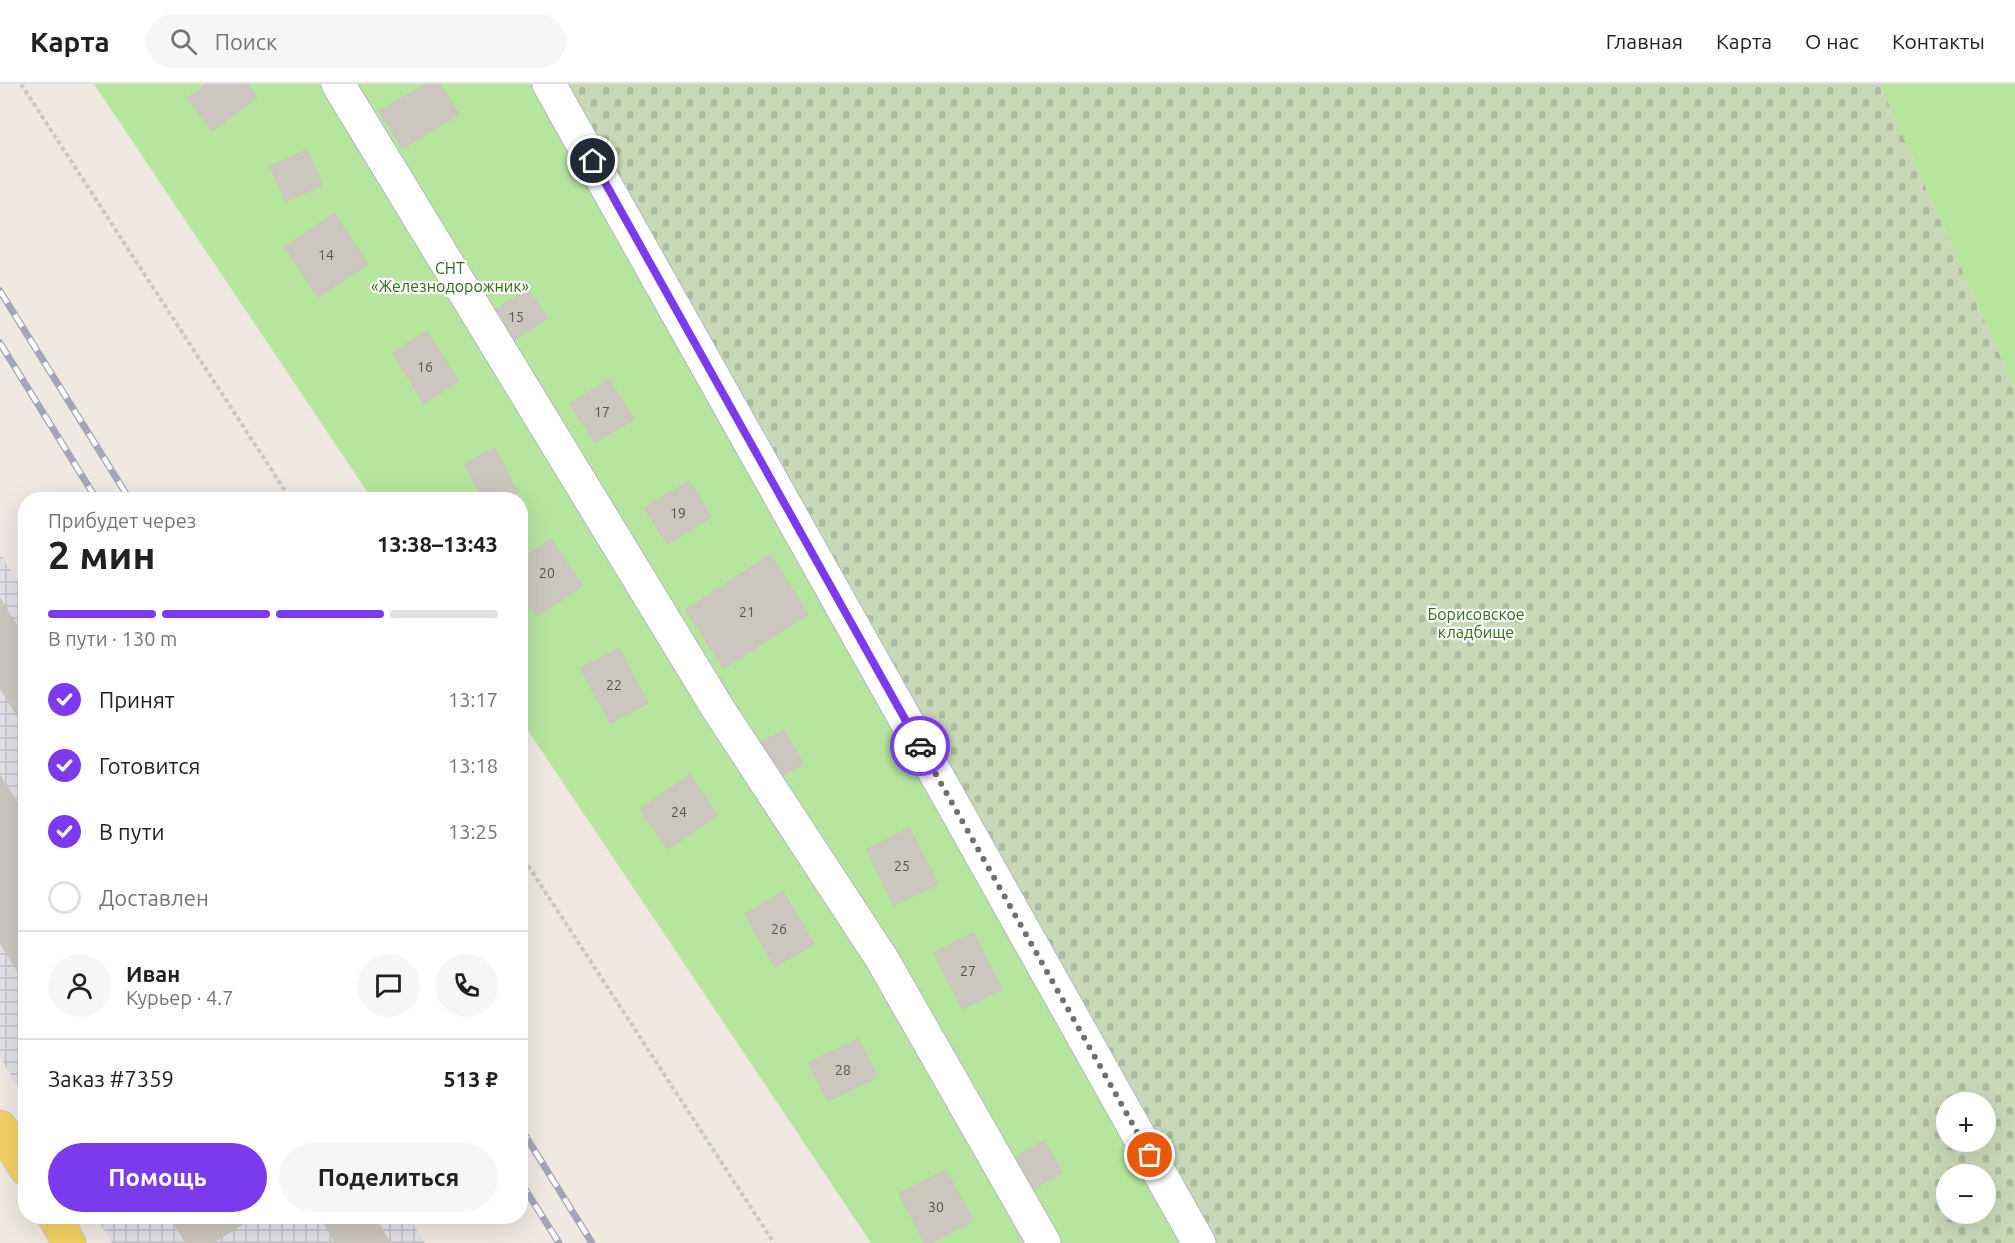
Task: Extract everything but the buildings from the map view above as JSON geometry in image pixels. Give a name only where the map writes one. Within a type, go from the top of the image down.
[{"type":"main road","points":[[0,1126],[18,1156]]},
{"type":"main road","points":[[58,1224],[69,1243]]},
{"type":"lane","points":[[338,84],[717,707],[882,959],[1044,1243]]},
{"type":"lane","points":[[549,84],[1199,1243]]},
{"type":"path","points":[[21,84],[286,492]]},
{"type":"path","points":[[528,865],[774,1243]]},
{"type":"shaded area","points":[[0,553],[18,582],[18,1087],[0,1057]]},
{"type":"shaded area","points":[[100,1224],[413,1224],[425,1243],[112,1243]]},
{"type":"green space","name":"СНТ «Железнодорожник»","points":[[94,84],[557,84],[1206,1243],[871,1243],[528,730],[528,492],[367,492]]},
{"type":"green space","name":"Борисовское кладбище","points":[[557,84],[1880,84],[2015,389],[2015,1243],[1206,1243]]},
{"type":"green space","points":[[1880,84],[2015,84],[2015,389]]},
{"type":"railway","points":[[0,291],[125,492]]},
{"type":"railway","points":[[0,343],[92,492]]},
{"type":"railway","points":[[528,1140],[592,1243]]},
{"type":"railway","points":[[528,1194],[559,1243]]},
{"type":"way so far","points":[[920,746],[1150,1155]]},
{"type":"route","points":[[593,161],[920,746]]}]
